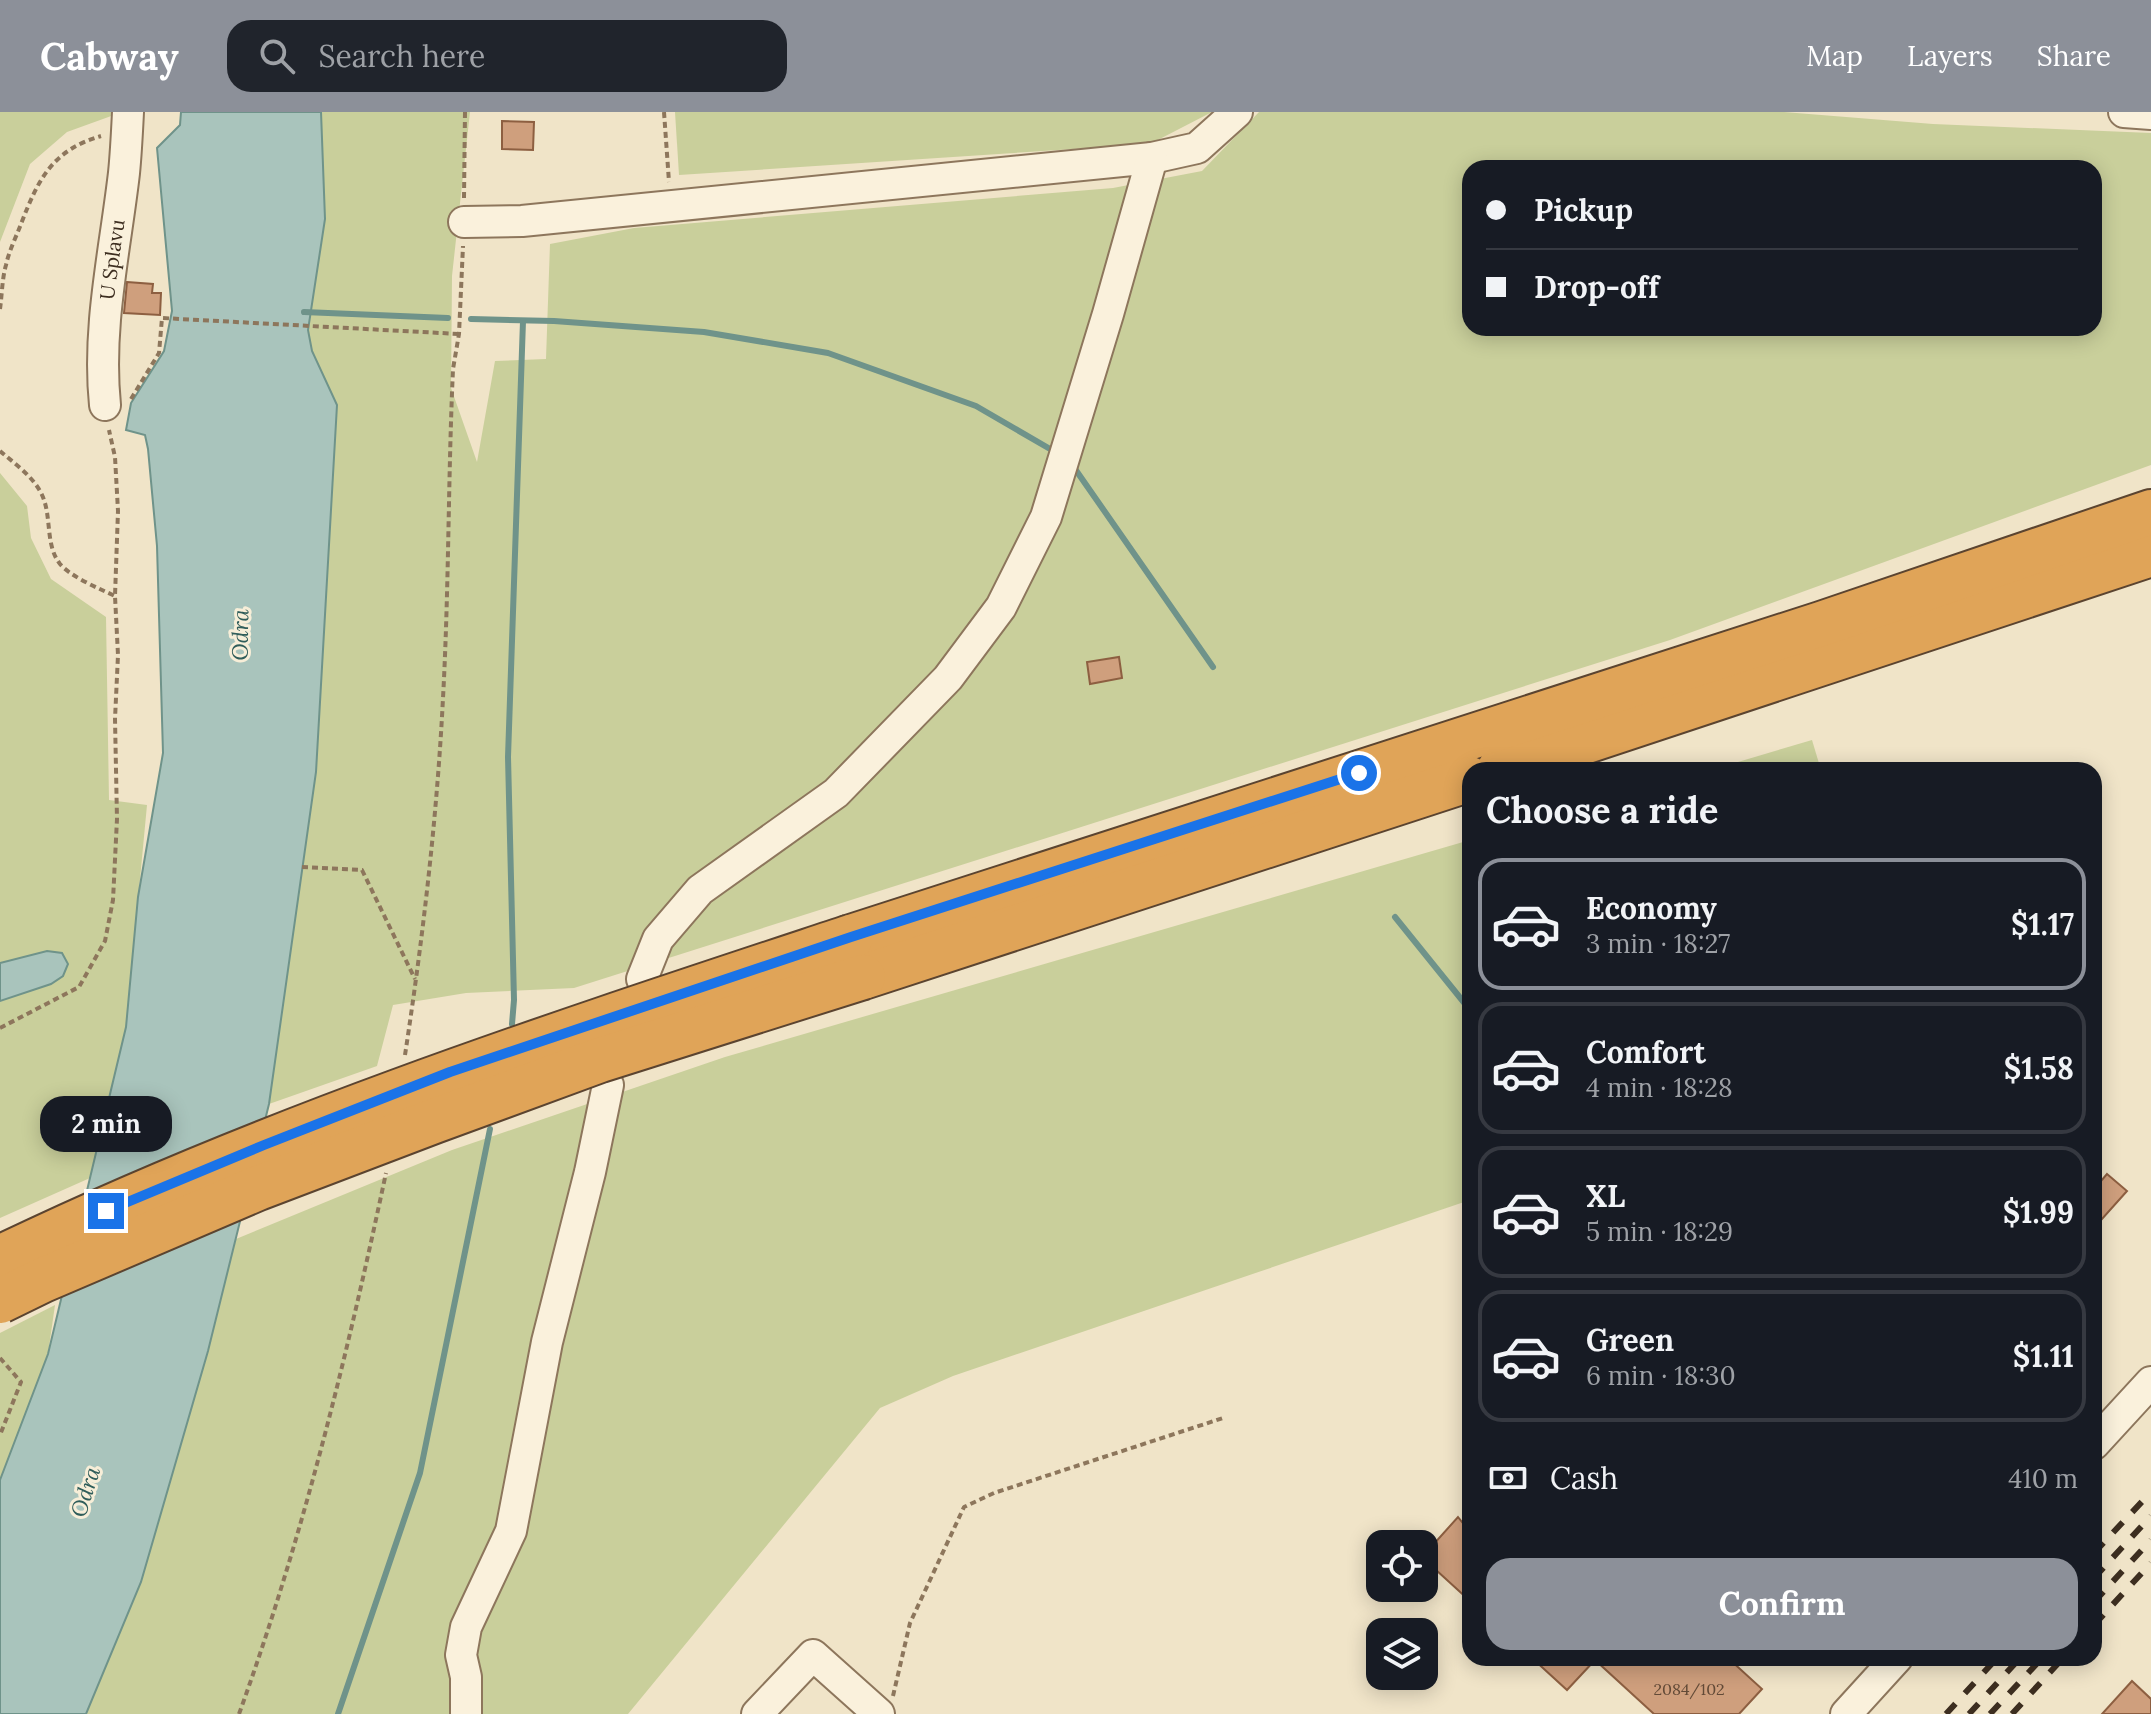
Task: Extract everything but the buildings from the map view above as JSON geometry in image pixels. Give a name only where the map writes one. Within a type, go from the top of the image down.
[{"type":"highway","points":[[0,1301],[258,1188],[600,1060],[857,957],[2151,512]]},
{"type":"highway","points":[[1523,762],[2151,554]]},
{"type":"highway","points":[[0,1258],[183,1177],[420,1083],[1462,781]]},
{"type":"street","points":[[464,222],[522,221],[1152,158],[1197,148],[1237,112]]},
{"type":"street","points":[[2124,112],[2151,114]]},
{"type":"street","name":"U Splavu","points":[[117,403],[102,374],[106,305],[127,123]]},
{"type":"street","points":[[642,979],[658,939],[700,890],[836,793],[948,678],[1001,607],[1046,517],[1152,158]]},
{"type":"street","points":[[466,1714],[466,1677],[461,1655],[466,1627],[511,1531],[547,1342],[590,1172],[608,1085]]},
{"type":"street","points":[[2102,1435],[2151,1382]]},
{"type":"street","points":[[757,1714],[813,1655],[886,1706]]},
{"type":"street","points":[[1846,1714],[1890,1666]]},
{"type":"path","points":[[404,1061],[438,780],[444,695],[453,369],[459,334],[464,222],[465,112]]},
{"type":"path","points":[[664,112],[671,205]]},
{"type":"path","points":[[0,309],[6,266],[36,185],[50,165],[89,140],[127,123]]},
{"type":"path","points":[[0,1028],[79,987],[105,941],[113,900],[117,819],[117,403],[159,353],[162,318],[459,334]]},
{"type":"path","points":[[0,451],[27,474],[42,493],[48,513],[50,541],[60,564],[91,585],[115,596]]},
{"type":"path","points":[[302,867],[362,870],[416,981]]},
{"type":"path","points":[[239,1714],[269,1631],[310,1497],[353,1329],[388,1168]]},
{"type":"path","points":[[0,1358],[21,1382],[0,1435]]},
{"type":"path","points":[[886,1706],[910,1623],[964,1507],[994,1493],[1223,1418]]},
{"type":"green space","points":[[0,112],[115,112],[67,132],[30,164],[0,242]]},
{"type":"green space","points":[[321,112],[470,112],[452,276],[451,388],[477,462],[495,361],[546,359],[550,244],[634,228],[1113,188],[1202,171],[1259,112],[1784,112],[1933,124],[2151,133],[2151,465],[1670,640],[574,988],[466,993],[393,1005],[377,1066],[269,1104],[316,772],[337,406],[312,351],[308,330],[325,219]]},
{"type":"green space","points":[[675,112],[1212,112],[1150,144],[679,175]]},
{"type":"green space","points":[[0,473],[27,506],[31,538],[51,579],[106,617],[109,800],[147,805],[126,1027],[90,1178],[0,1218],[0,1001],[51,984],[47,951],[0,963]]},
{"type":"green space","points":[[1812,740],[1819,762],[1738,762]]},
{"type":"green space","points":[[1462,842],[1462,1203],[953,1376],[880,1408],[628,1714],[86,1714],[141,1582],[208,1351],[236,1239],[452,1150],[725,1057]]},
{"type":"green space","points":[[55,1305],[48,1354],[0,1480],[0,1333]]},
{"type":"water","name":"Odra","points":[[181,112],[321,112],[325,219],[308,330],[312,351],[337,405],[316,772],[269,1104],[208,1351],[141,1582],[86,1714],[0,1714],[0,1480],[48,1354],[126,1027],[138,897],[163,753],[157,546],[148,449],[145,435],[126,430],[131,403],[164,351],[172,311],[157,148],[180,125]]},
{"type":"water","points":[[47,951],[62,953],[68,964],[63,976],[51,984],[0,1001],[0,963]]},
{"type":"waterway","points":[[304,312],[448,318]]},
{"type":"waterway","points":[[471,319],[554,321],[704,332],[828,353],[976,406],[1057,453]]},
{"type":"waterway","points":[[512,1024],[508,757],[523,321]]},
{"type":"waterway","points":[[1073,466],[1213,667]]},
{"type":"waterway","points":[[1395,917],[1462,1000]]},
{"type":"waterway","points":[[338,1714],[420,1473],[490,1129]]},
{"type":"railway","points":[[2102,1544],[2151,1492]]},
{"type":"railway","points":[[2102,1569],[2151,1516]]},
{"type":"railway","points":[[2102,1593],[2151,1540]]},
{"type":"railway","points":[[2102,1616],[2151,1563]]},
{"type":"railway","points":[[1946,1714],[1990,1666]]},
{"type":"railway","points":[[1969,1714],[2013,1666]]},
{"type":"railway","points":[[1990,1714],[2035,1666]]},
{"type":"railway","points":[[2012,1714],[2056,1666]]},
{"type":"route","points":[[106,1211],[183,1177],[450,1072],[851,937],[1359,773]]}]
